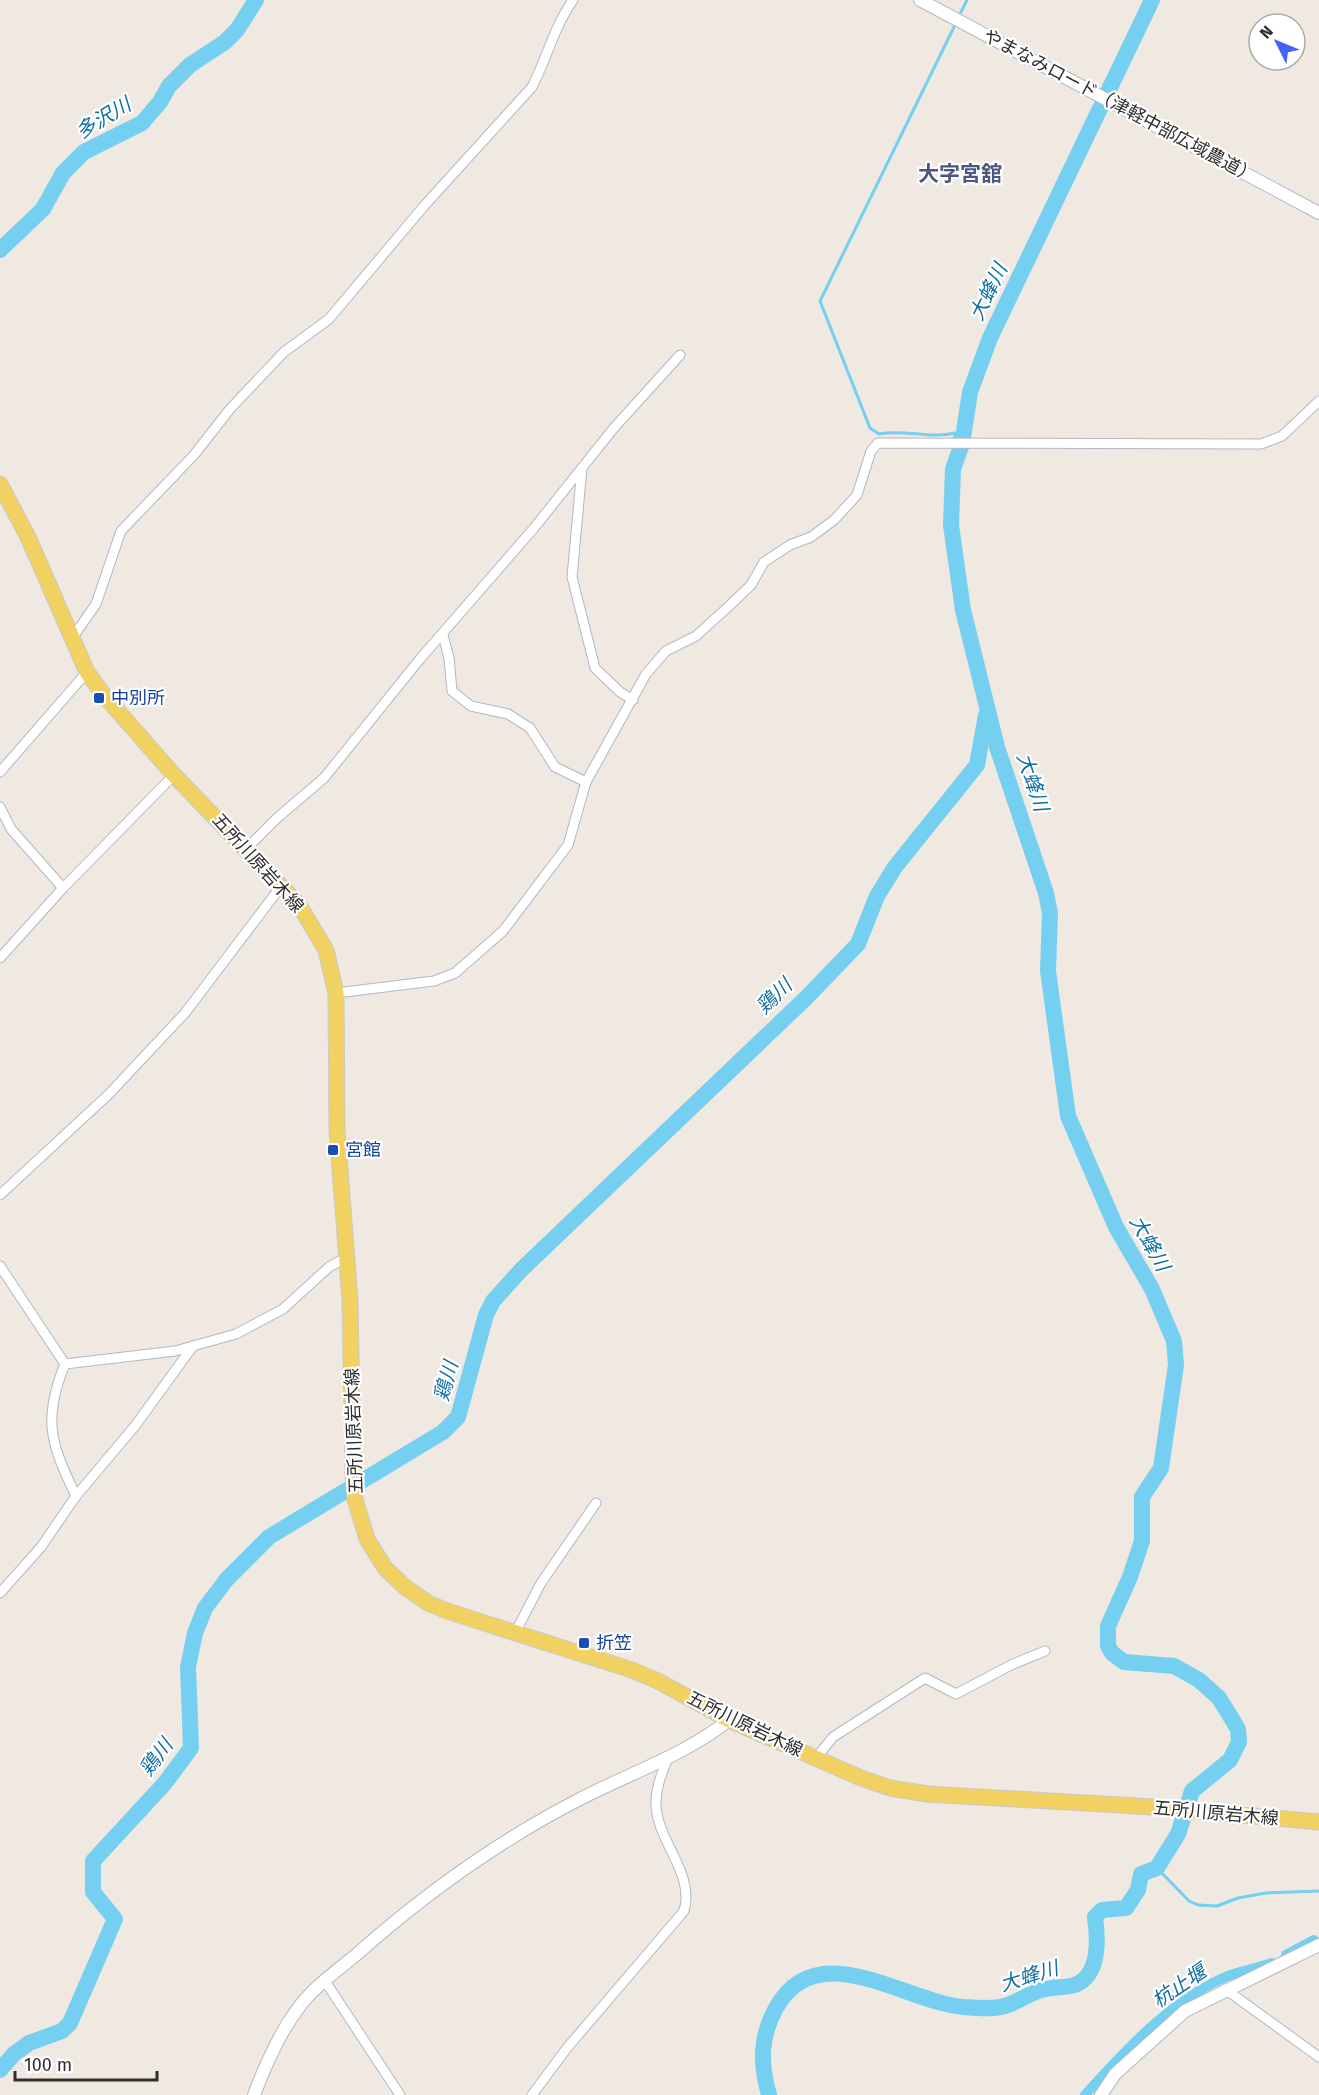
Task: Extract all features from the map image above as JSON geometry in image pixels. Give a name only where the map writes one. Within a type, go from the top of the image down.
[{"type":"main road","name":"五所川原岩木線","points":[[0,484],[28,537],[87,672],[103,694],[174,775],[282,885],[299,905],[326,950],[336,993],[337,1130],[350,1300],[355,1499],[360,1521],[375,1554],[405,1587],[428,1603],[447,1611],[516,1631],[632,1670],[668,1686],[729,1720],[871,1782],[918,1793],[1153,1807],[1319,1822]]},
{"type":"street","points":[[73,637],[96,604],[121,531],[194,455],[230,409],[284,352],[329,319],[424,206],[532,87],[544,64],[552,37],[573,0]]},
{"type":"street","name":"やまなみロード（津軽中部広域農道）","points":[[920,0],[1319,213]]},
{"type":"street","points":[[248,848],[276,819],[324,778],[582,468],[680,355]]},
{"type":"street","points":[[336,993],[434,981],[455,972],[478,956],[503,931],[568,845],[586,782],[646,674],[666,651],[696,636],[751,585],[765,562],[790,545],[811,537],[834,520],[857,495],[871,451],[878,443],[1261,444],[1282,435],[1319,401]]},
{"type":"street","points":[[582,468],[572,577],[595,668],[620,692],[633,699]]},
{"type":"street","points":[[443,635],[449,658],[452,691],[471,705],[508,714],[530,728],[555,767],[586,782]]},
{"type":"street","points":[[0,772],[87,672]]},
{"type":"street","points":[[0,958],[63,888],[174,775]]},
{"type":"street","points":[[0,807],[11,829],[63,888]]},
{"type":"street","points":[[0,1196],[109,1094],[185,1013],[282,885]]},
{"type":"street","points":[[65,1364],[138,1358],[236,1334],[283,1309],[329,1267],[346,1257]]},
{"type":"street","points":[[0,1266],[65,1364]]},
{"type":"street","points":[[0,1593],[41,1547],[76,1496],[135,1426],[193,1346]]},
{"type":"street","points":[[65,1364],[57,1384],[51,1411],[51,1432],[60,1463],[76,1496]]},
{"type":"street","points":[[516,1631],[541,1583],[596,1503]]},
{"type":"street","points":[[816,1758],[833,1737],[925,1678],[956,1694],[1011,1665],[1045,1651]]},
{"type":"street","points":[[252,2094],[281,2034],[298,2008],[325,1981],[397,1918],[506,1838],[587,1795],[668,1757],[713,1733],[729,1720]]},
{"type":"street","points":[[532,2095],[567,2048],[684,1911],[687,1892],[656,1809],[656,1794],[668,1757]]},
{"type":"street","points":[[1101,2095],[1115,2074],[1185,2011],[1319,1945]]},
{"type":"street","points":[[325,1981],[400,2095]]},
{"type":"street","points":[[1226,1989],[1319,2057]]},
{"type":"waterway","name":"多沢川","points":[[0,250],[43,209],[63,173],[84,152],[142,123],[160,102],[169,86],[190,65],[225,42],[237,30],[256,0]]},
{"type":"waterway","points":[[961,12],[967,0]]},
{"type":"waterway","name":"大蜂川","points":[[769,2095],[763,2061],[767,2029],[776,2008],[793,1986],[814,1976],[837,1974],[862,1978],[939,2002],[963,2007],[986,2008],[1003,2007],[1036,1992],[1066,1987],[1084,1979],[1094,1964],[1096,1954],[1095,1917],[1102,1910],[1126,1908],[1138,1890],[1141,1874],[1157,1868],[1178,1834],[1192,1791],[1230,1760],[1239,1742],[1238,1729],[1219,1698],[1199,1680],[1174,1666],[1124,1662],[1112,1653],[1108,1646],[1108,1626],[1130,1577],[1142,1541],[1142,1497],[1161,1468],[1176,1365],[1174,1341],[1152,1289],[1116,1227],[1068,1116],[1048,971],[1050,913],[1046,893],[997,747],[963,610],[951,525],[953,469],[962,444],[970,392],[990,338],[1152,0]]},
{"type":"waterway","points":[[953,469],[955,433],[946,435],[879,434],[870,428],[820,301],[954,27]]},
{"type":"waterway","name":"鶏川","points":[[0,2070],[14,2054],[29,2043],[62,2031],[70,2023],[115,1919],[93,1892],[93,1861],[165,1783],[191,1748],[188,1667],[195,1633],[205,1608],[227,1579],[269,1537],[443,1432],[458,1417],[486,1315],[493,1301],[522,1269],[806,998],[858,944],[877,896],[895,867],[977,765],[986,715]]},
{"type":"waterway","points":[[1157,1868],[1189,1901],[1198,1905],[1217,1906],[1238,1898],[1266,1893],[1319,1891]]},
{"type":"waterway","name":"杭止堰","points":[[1286,1955],[1314,1940]]},
{"type":"waterway","name":"杭止堰","points":[[1085,2095],[1131,2046],[1183,2001],[1223,1978],[1272,1963]]},
{"type":"place","name":"中別所","points":[[99,698]]},
{"type":"place","name":"宮館","points":[[333,1150]]},
{"type":"place","name":"折笠","points":[[584,1643]]},
{"type":"district","name":"大字宮舘","points":[[960,174]]}]
